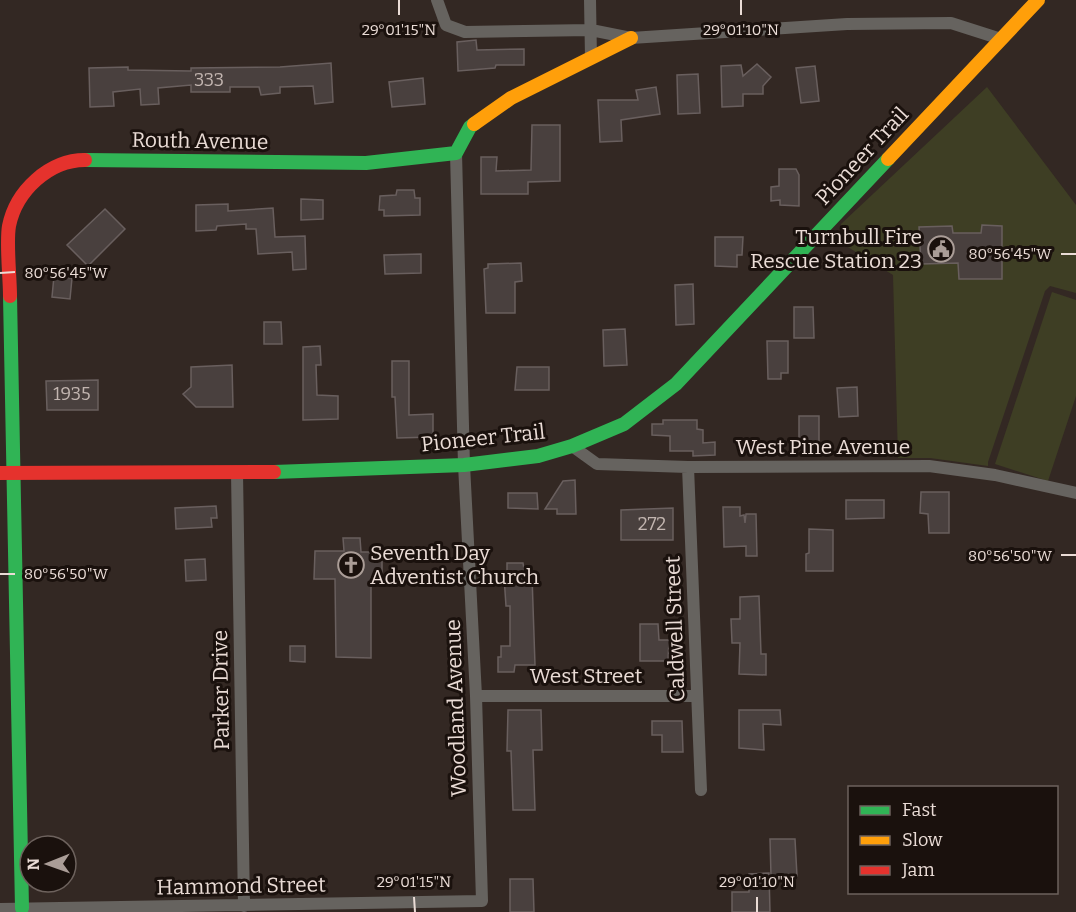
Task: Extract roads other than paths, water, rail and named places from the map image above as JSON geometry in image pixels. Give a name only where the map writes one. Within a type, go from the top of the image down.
[{"type":"street","points":[[437,0],[446,25],[465,32],[591,30],[632,38],[847,24],[951,23],[1000,39]]},
{"type":"street","points":[[590,0],[591,58]]},
{"type":"street","name":"Pioneer Trail","points":[[0,473],[237,473],[464,465],[538,456],[573,446],[624,424],[676,384],[1038,0]]},
{"type":"street","points":[[456,153],[470,127],[511,98],[632,38]]},
{"type":"street","name":"Woodland Avenue","points":[[456,153],[464,465],[476,696],[482,901]]},
{"type":"street","name":"Routh Avenue","points":[[22,908],[9,226],[19,199],[28,186],[52,167],[75,160],[366,163],[456,153]]},
{"type":"street","name":"West Pine Avenue","points":[[573,446],[597,464],[929,466],[995,475],[1076,493]]},
{"type":"street","name":"Caldwell Street","points":[[688,466],[701,790]]},
{"type":"street","name":"Parker Drive","points":[[237,473],[244,906]]},
{"type":"street","name":"West Street","points":[[476,696],[696,696]]},
{"type":"street","name":"Hammond Street","points":[[0,909],[482,901]]},
{"type":"place","name":"Turnbull Fire Rescue Station 23","points":[[941,249]]},
{"type":"place","name":"Seventh Day Adventist Church","points":[[351,565]]}]
